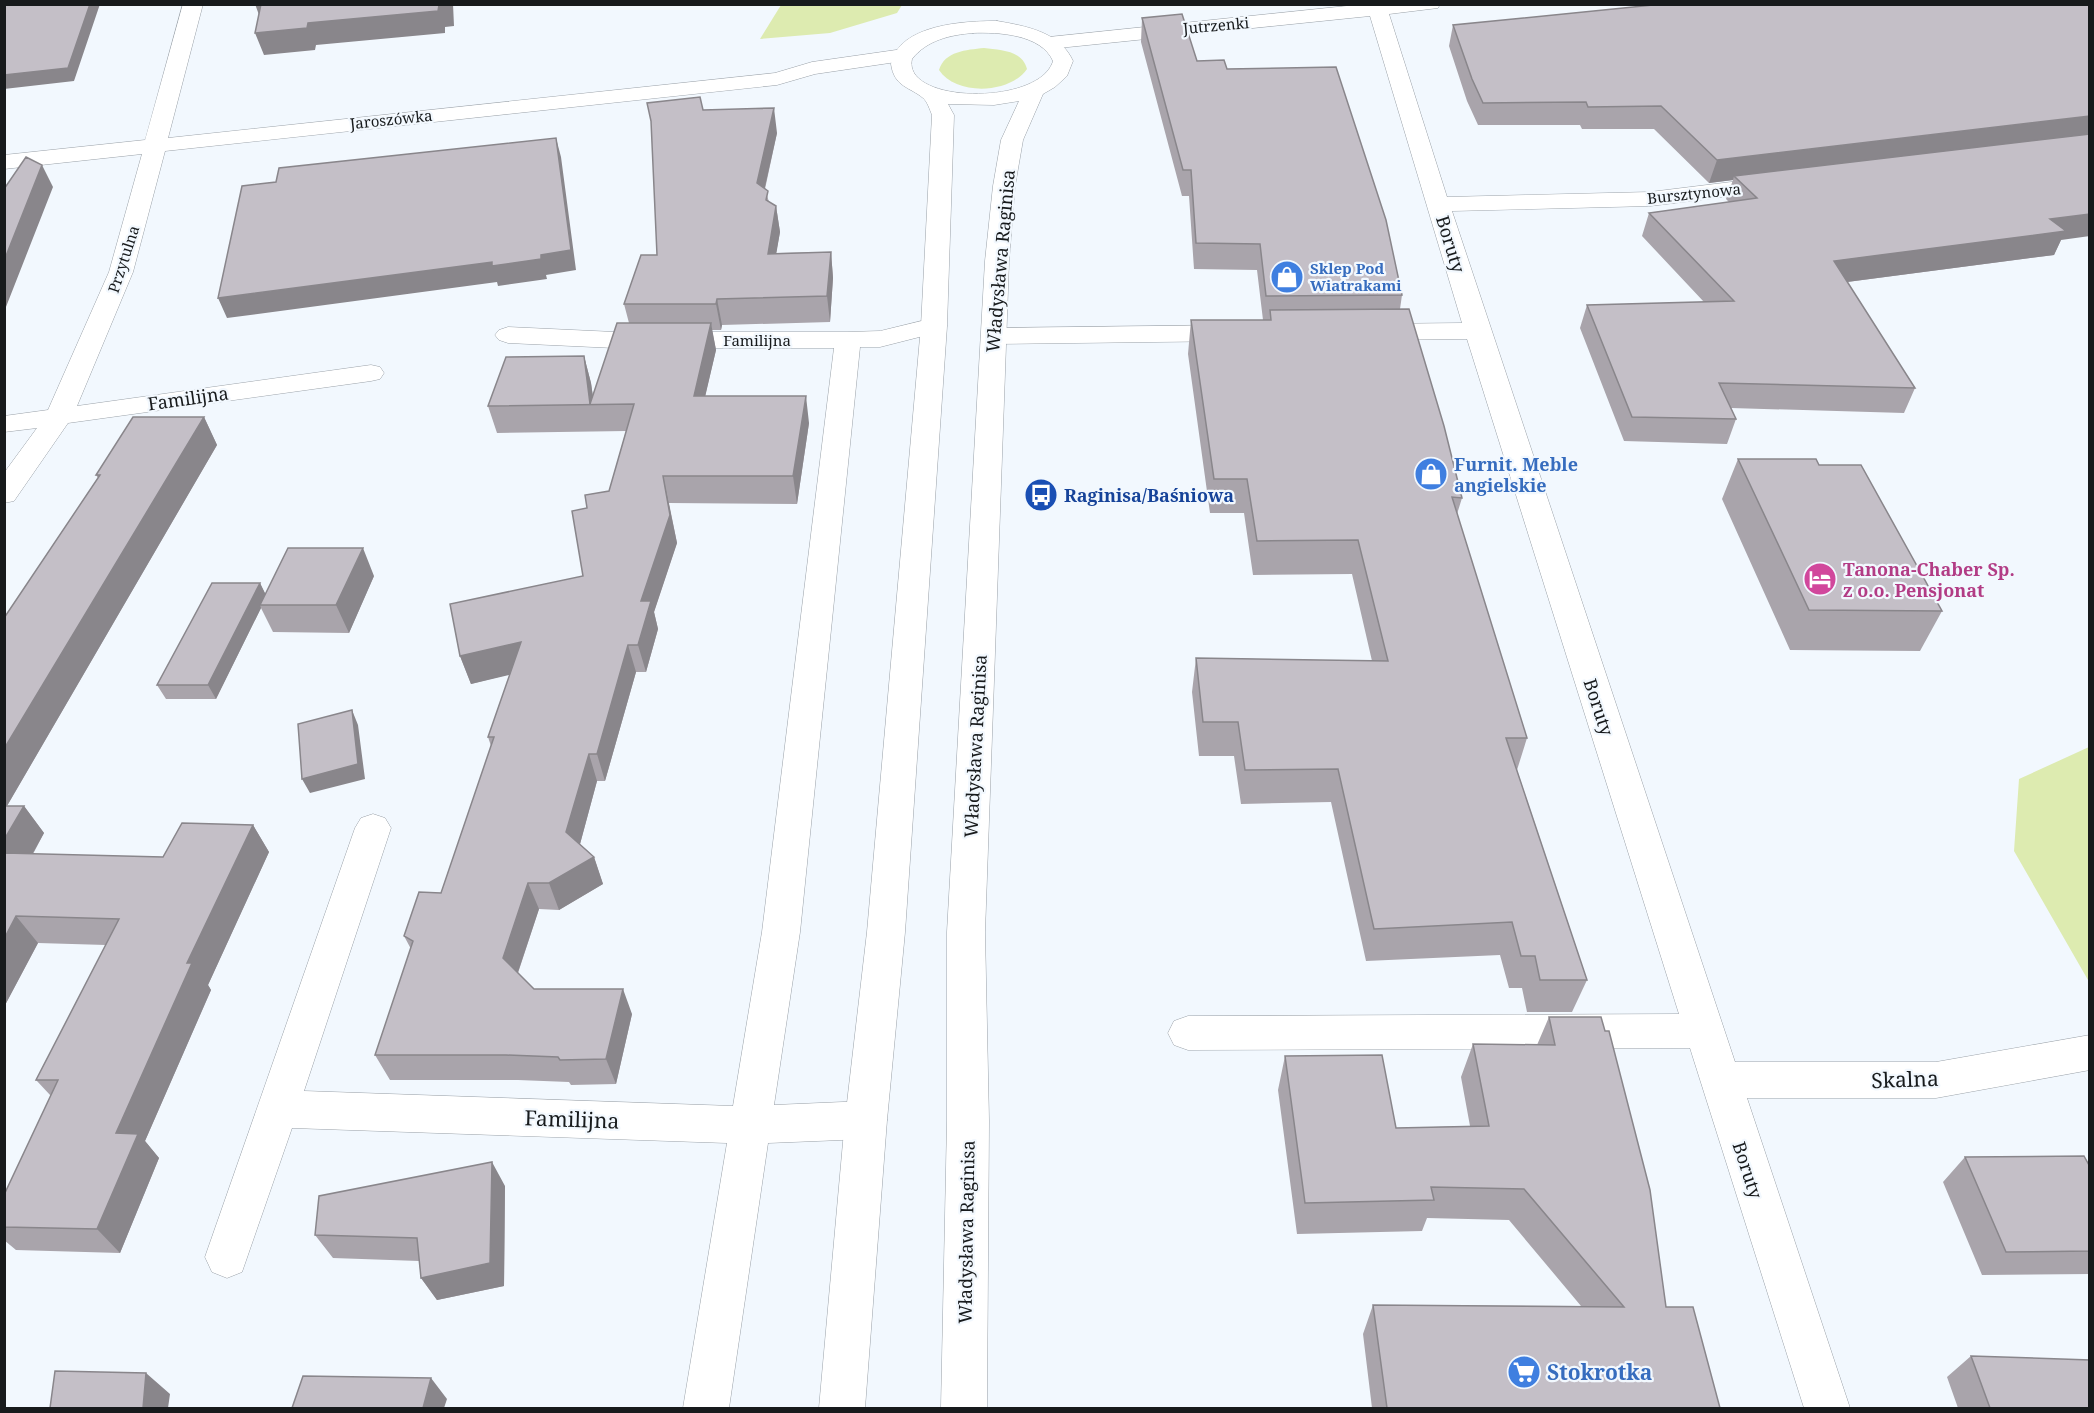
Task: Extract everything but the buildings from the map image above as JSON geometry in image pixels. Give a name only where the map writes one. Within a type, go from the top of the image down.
[{"type":"street","name":"Przytulna","points":[[4,494],[58,416],[121,272],[194,4]]},
{"type":"street","name":"Jutrzenki","points":[[1044,40],[1311,16],[1377,7],[1431,4]]},
{"type":"street","name":"Boruty","points":[[1377,7],[1477,331],[1827,1408]]},
{"type":"street","points":[[938,33],[955,12]]},
{"type":"street","points":[[1021,13],[1022,20],[1044,40],[1060,54],[1076,62],[1047,84],[1034,91],[987,100],[957,99],[931,93],[906,78],[901,63],[903,55],[914,44],[938,33],[989,27],[1011,29],[1044,40]]},
{"type":"street","name":"Jutrzenki","points":[[1076,62],[1311,16]]},
{"type":"street","name":"Jaroszówka","points":[[777,79],[812,68],[903,55]]},
{"type":"street","name":"Jaroszówka","points":[[4,162],[777,79],[818,82],[906,78]]},
{"type":"street","name":"Władysława Raginisa","points":[[964,1408],[968,1121],[966,932],[997,261],[1012,140],[1034,91]]},
{"type":"street","points":[[842,1408],[866,1120],[886,932],[934,326],[943,115],[931,93]]},
{"type":"street","name":"Bursztynowa","points":[[1439,204],[1650,199],[1792,182]]},
{"type":"street","name":"Familijna","points":[[508,335],[615,340],[848,340],[880,339],[934,326]]},
{"type":"street","points":[[1347,332],[1477,331]]},
{"type":"street","points":[[994,336],[1264,333]]},
{"type":"street","points":[[706,1408],[782,932],[848,340]]},
{"type":"street","name":"Familijna","points":[[4,424],[371,373]]},
{"type":"street","points":[[227,1257],[373,828]]},
{"type":"street","points":[[1188,1033],[1703,1031]]},
{"type":"street","name":"Skalna","points":[[1719,1080],[1936,1080],[2090,1052]]},
{"type":"street","name":"Familijna","points":[[277,1109],[750,1125],[866,1120]]},
{"type":"green space","points":[[781,5],[902,5],[897,13],[830,33],[760,39]]},
{"type":"green space","points":[[984,48],[1010,52],[1020,58],[1027,69],[1008,83],[983,89],[958,84],[939,70],[951,55]]},
{"type":"green space","points":[[2089,747],[2090,980],[2088,980],[2014,851],[2019,779]]},
{"type":"place","name":"Sklep Pod Wiatrakami","points":[[1287,277]]},
{"type":"place","name":"Furnit. Meble angielskie","points":[[1431,474]]},
{"type":"place","name":"Raginisa/Baśniowa","points":[[1041,495]]},
{"type":"place","name":"Tanona-Chaber Sp. z o.o. Pensjonat","points":[[1820,579]]},
{"type":"place","name":"Stokrotka","points":[[1524,1372]]}]
